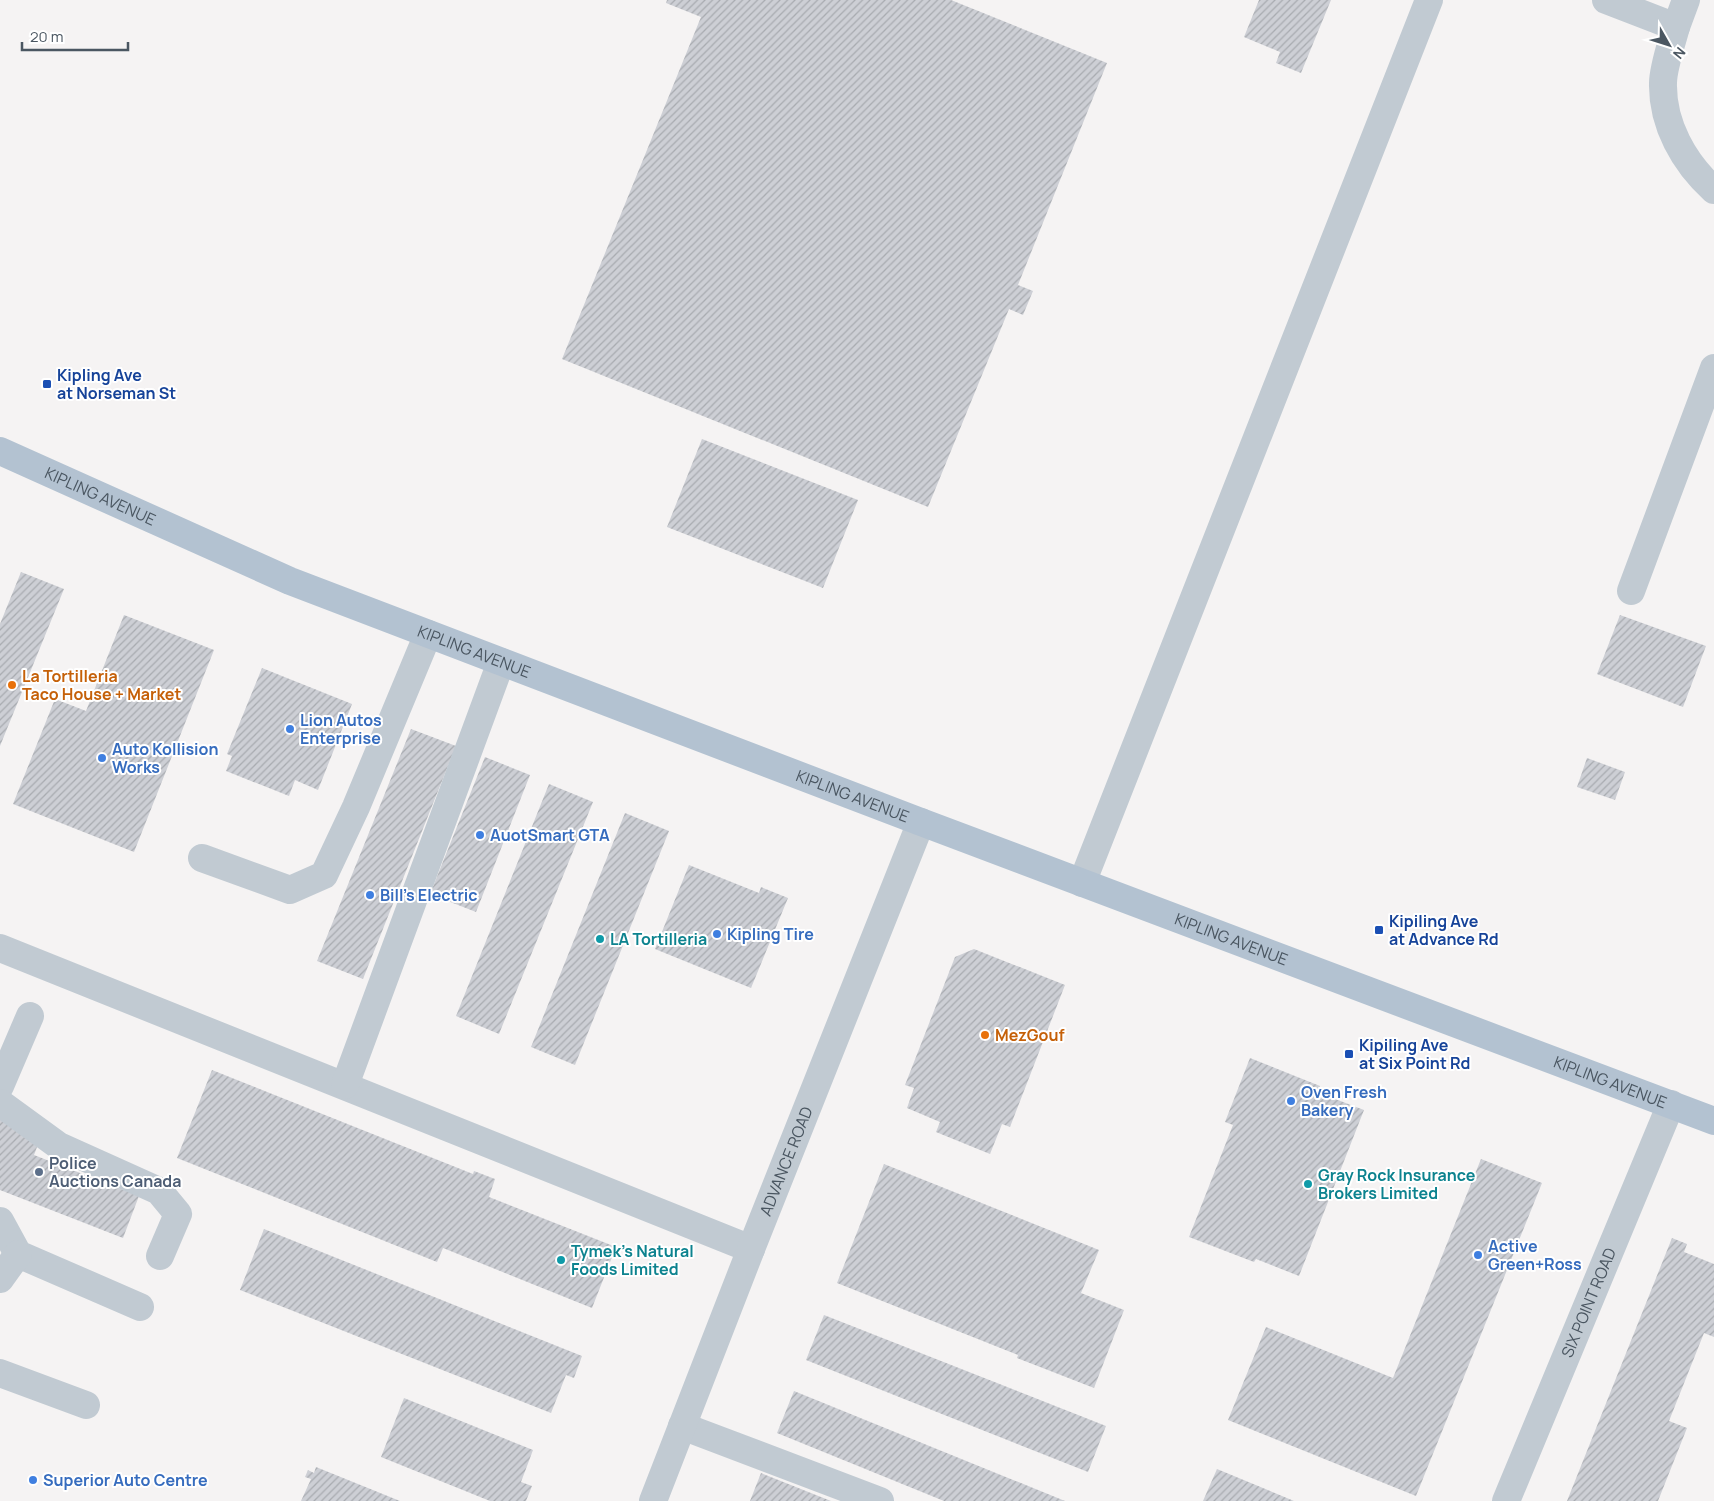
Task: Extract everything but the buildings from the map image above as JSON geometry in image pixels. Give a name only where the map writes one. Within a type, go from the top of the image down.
[{"type":"main road","name":"KIPLING AVENUE","points":[[0,451],[290,581],[921,822],[1714,1121]]},
{"type":"street","points":[[1082,883],[1429,0]]},
{"type":"street","points":[[1606,0],[1676,27]]},
{"type":"street","points":[[1686,0],[1676,27],[1662,82],[1666,116],[1681,150],[1700,178],[1714,190]]},
{"type":"street","points":[[1631,591],[1714,368]]},
{"type":"street","points":[[202,858],[290,890],[324,875],[356,807],[428,634]]},
{"type":"street","points":[[345,1085],[501,662]]},
{"type":"street","name":"ADVANCE ROAD","points":[[653,1501],[921,822]]},
{"type":"street","points":[[0,948],[751,1249]]},
{"type":"street","points":[[0,1086],[30,1016]]},
{"type":"street","points":[[0,1103],[59,1146],[159,1191],[178,1214],[160,1256]]},
{"type":"street","name":"SIX POINT ROAD","points":[[1506,1501],[1671,1104]]},
{"type":"street","points":[[0,1221],[18,1254],[140,1307]]},
{"type":"street","points":[[0,1279],[18,1254]]},
{"type":"street","points":[[0,1373],[86,1405]]},
{"type":"street","points":[[682,1426],[880,1501]]},
{"type":"place","name":"Kipling Ave at Norseman St","points":[[47,384]]},
{"type":"place","name":"La Tortilleria Taco House + Market","points":[[12,685]]},
{"type":"place","name":"Lion Autos Enterprise","points":[[290,729]]},
{"type":"place","name":"Auto Kollision Works","points":[[102,758]]},
{"type":"place","name":"AuotSmart GTA","points":[[480,835]]},
{"type":"place","name":"Bill's Electric","points":[[370,895]]},
{"type":"place","name":"Kipiling Ave at Advance Rd","points":[[1379,930]]},
{"type":"place","name":"Kipling Tire","points":[[717,934]]},
{"type":"place","name":"LA Tortilleria","points":[[600,939]]},
{"type":"place","name":"MezGouf","points":[[985,1035]]},
{"type":"place","name":"Kipiling Ave at Six Point Rd","points":[[1349,1054]]},
{"type":"place","name":"Oven Fresh Bakery","points":[[1291,1101]]},
{"type":"place","name":"Police Auctions Canada","points":[[39,1172]]},
{"type":"place","name":"Gray Rock Insurance Brokers Limited","points":[[1308,1184]]},
{"type":"place","name":"Active Green+Ross","points":[[1478,1255]]},
{"type":"place","name":"Tymek's Natural Foods Limited","points":[[561,1260]]},
{"type":"place","name":"Superior Auto Centre","points":[[33,1480]]}]
